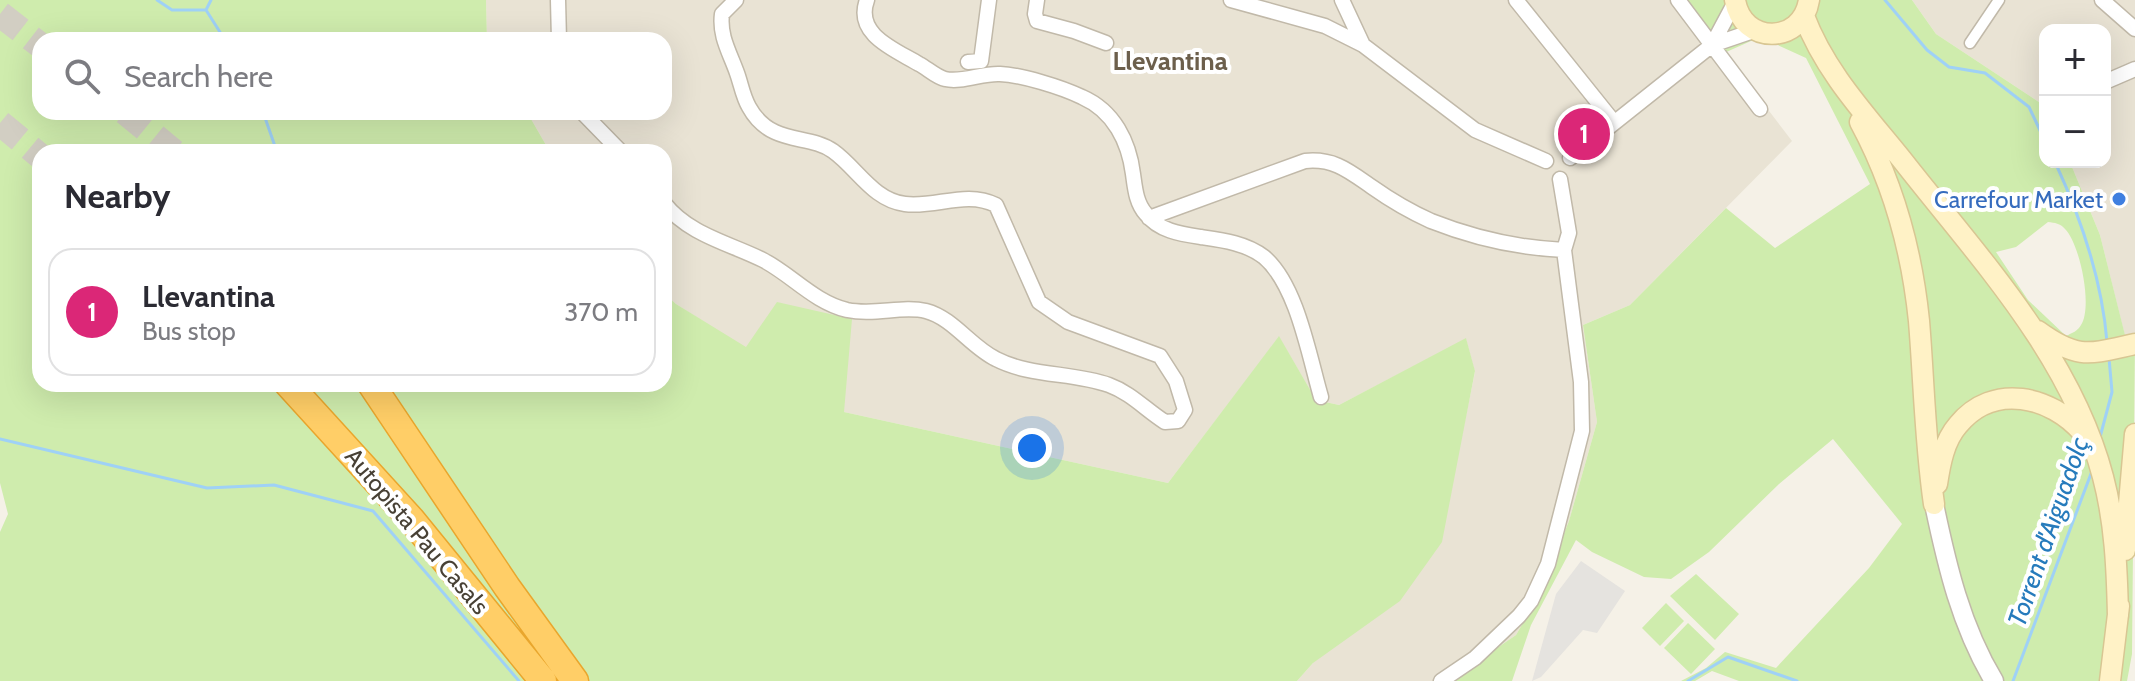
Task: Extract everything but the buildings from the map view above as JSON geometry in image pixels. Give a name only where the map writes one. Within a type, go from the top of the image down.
[{"type":"highway","name":"Autopista Pau Casals","points":[[295,392],[411,519],[543,681]]},
{"type":"highway","name":"Autopista Pau Casals","points":[[376,392],[507,587],[575,681]]},
{"type":"main road","points":[[1735,1],[1739,17],[1765,32],[1805,48],[1830,69],[2028,323],[2065,381],[2103,475],[2112,524],[2118,616]]},
{"type":"main road","points":[[1765,32],[1791,29],[1807,8]]},
{"type":"main road","points":[[1807,8],[1830,69],[1880,161],[1909,258],[1918,319],[1927,458],[1934,504]]},
{"type":"main road","points":[[2028,323],[2061,347],[2074,352],[2135,344]]},
{"type":"main road","points":[[1934,504],[1941,458],[1956,427],[1981,407],[1997,400],[2024,399],[2051,406],[2071,421],[2093,446]]},
{"type":"main road","points":[[2110,681],[2135,434]]},
{"type":"street","points":[[558,0],[559,32]]},
{"type":"street","points":[[672,211],[694,229],[762,260],[825,302],[852,311],[884,313],[908,309],[931,313],[998,360],[1050,375],[1107,384],[1165,422],[1178,421],[1185,410],[1182,395],[1169,367],[1160,356],[1068,322],[1039,302],[996,205],[970,200],[947,199],[905,204],[890,200],[876,192],[829,148],[771,131],[758,120],[746,100],[722,35],[722,14],[736,0]]},
{"type":"street","points":[[867,0],[867,26],[876,37],[894,51],[945,79],[1002,74],[1066,90],[1086,98],[1101,110],[1126,139],[1139,203],[1149,218],[1171,231],[1236,243],[1263,257],[1284,281],[1321,397]]},
{"type":"street","points":[[968,62],[981,61],[989,0]]},
{"type":"street","points":[[1037,0],[1037,21],[1106,43]]},
{"type":"street","points":[[1231,0],[1325,26],[1363,45],[1475,130],[1546,161]]},
{"type":"street","points":[[1342,0],[1363,45]]},
{"type":"street","points":[[1516,0],[1613,121]]},
{"type":"street","points":[[1678,0],[1760,109]]},
{"type":"street","points":[[1970,43],[1999,0]]},
{"type":"street","points":[[2102,0],[2135,29]]},
{"type":"street","points":[[1712,45],[1735,1]]},
{"type":"street","points":[[1570,158],[1712,45],[1765,32]]},
{"type":"street","points":[[2111,79],[2135,69]]},
{"type":"street","points":[[590,120],[613,144]]},
{"type":"street","points":[[1559,152],[1570,158],[1572,170],[1568,176],[1560,179],[1548,175],[1546,161],[1553,153],[1559,152]]},
{"type":"street","points":[[1149,218],[1305,161],[1325,160],[1347,168],[1375,189],[1429,220],[1498,242],[1564,250]]},
{"type":"street","points":[[1441,681],[1475,658],[1514,622],[1531,601],[1548,564],[1582,431],[1581,382],[1564,250],[1569,233],[1560,179]]},
{"type":"street","points":[[1934,504],[1948,572],[1968,627],[1993,680]]},
{"type":"shaded area","points":[[486,0],[1684,0],[1792,141],[1630,305],[1583,325],[1597,422],[1569,521],[1538,597],[1516,635],[1449,681],[1297,681],[1313,663],[1462,435],[1475,372],[1466,339],[1339,405],[1316,400],[1279,337],[1168,483],[844,412],[672,300],[672,144],[545,144],[532,120],[672,120],[672,32],[487,32]]},
{"type":"shaded area","points":[[1912,0],[2135,0],[2135,340],[2126,340],[2100,235],[2072,168],[2111,168],[2111,24],[2039,24],[2039,102],[1936,34]]},
{"type":"shaded area","points":[[1581,561],[1625,591],[1597,633],[1583,630],[1541,677],[1532,681],[1556,594]]},
{"type":"green space","points":[[0,0],[486,0],[487,32],[32,32],[32,120],[532,120],[545,144],[32,144],[32,392],[672,392],[672,300],[746,347],[777,302],[852,319],[844,412],[1168,483],[1279,336],[1316,400],[1339,405],[1466,338],[1475,371],[1442,542],[1400,601],[1313,663],[1297,681],[0,681],[0,532],[8,514],[0,483]]},
{"type":"green space","points":[[1684,0],[1912,0],[1936,34],[2039,102],[2039,168],[2072,168],[2100,235],[2126,339],[2135,340],[2132,654],[2127,681],[1739,681],[1712,671],[1695,681],[1681,681],[1706,668],[1725,652],[1776,668],[1869,568],[1902,524],[1833,439],[1779,484],[1709,552],[1671,579],[1644,577],[1592,552],[1576,540],[1531,625],[1512,681],[1449,681],[1516,635],[1538,597],[1569,521],[1597,422],[1583,325],[1630,305],[1726,208],[1775,248],[1870,184],[1806,58],[1771,42],[1751,41],[1724,53]],"holes":[[[2048,222],[2065,229],[2076,248],[2085,291],[2086,305],[2081,325],[2066,336],[2028,300],[1996,252],[2016,247]]]},
{"type":"green space","points":[[1696,574],[1739,614],[1715,640],[1670,596]]},
{"type":"green space","points":[[1666,603],[1684,621],[1660,646],[1642,628]]},
{"type":"green space","points":[[1688,623],[1715,649],[1691,674],[1664,648]]},
{"type":"waterway","points":[[157,0],[172,10],[206,10],[220,32]]},
{"type":"waterway","points":[[206,10],[211,0]]},
{"type":"waterway","name":"Torrent d'Aiguadolç","points":[[1885,0],[1927,50],[1949,67],[1985,73],[2029,107],[2039,128]]},
{"type":"waterway","points":[[266,120],[274,144]]},
{"type":"waterway","name":"Torrent d'Aiguadolç","points":[[2058,168],[2089,250],[2107,342]]},
{"type":"waterway","name":"Torrent d'Aiguadolç","points":[[2099,441],[2112,392],[2109,358]]},
{"type":"waterway","points":[[0,439],[207,488],[274,485],[373,511],[519,681]]},
{"type":"waterway","name":"Torrent d'Aiguadolç","points":[[2013,681],[2092,471]]},
{"type":"waterway","name":"Torrent d'Aiguadolç","points":[[1688,681],[1728,657],[1797,681]]},
{"type":"tunnel","points":[[0,14],[32,39]]},
{"type":"tunnel","points":[[135,120],[164,144]]},
{"type":"tunnel","points":[[0,123],[32,149]]},
{"type":"place","name":"Llevantina","points":[[1584,134]]},
{"type":"place","name":"Carrefour Market","points":[[2119,199]]},
{"type":"district","name":"Llevantina","points":[[1170,61]]}]
